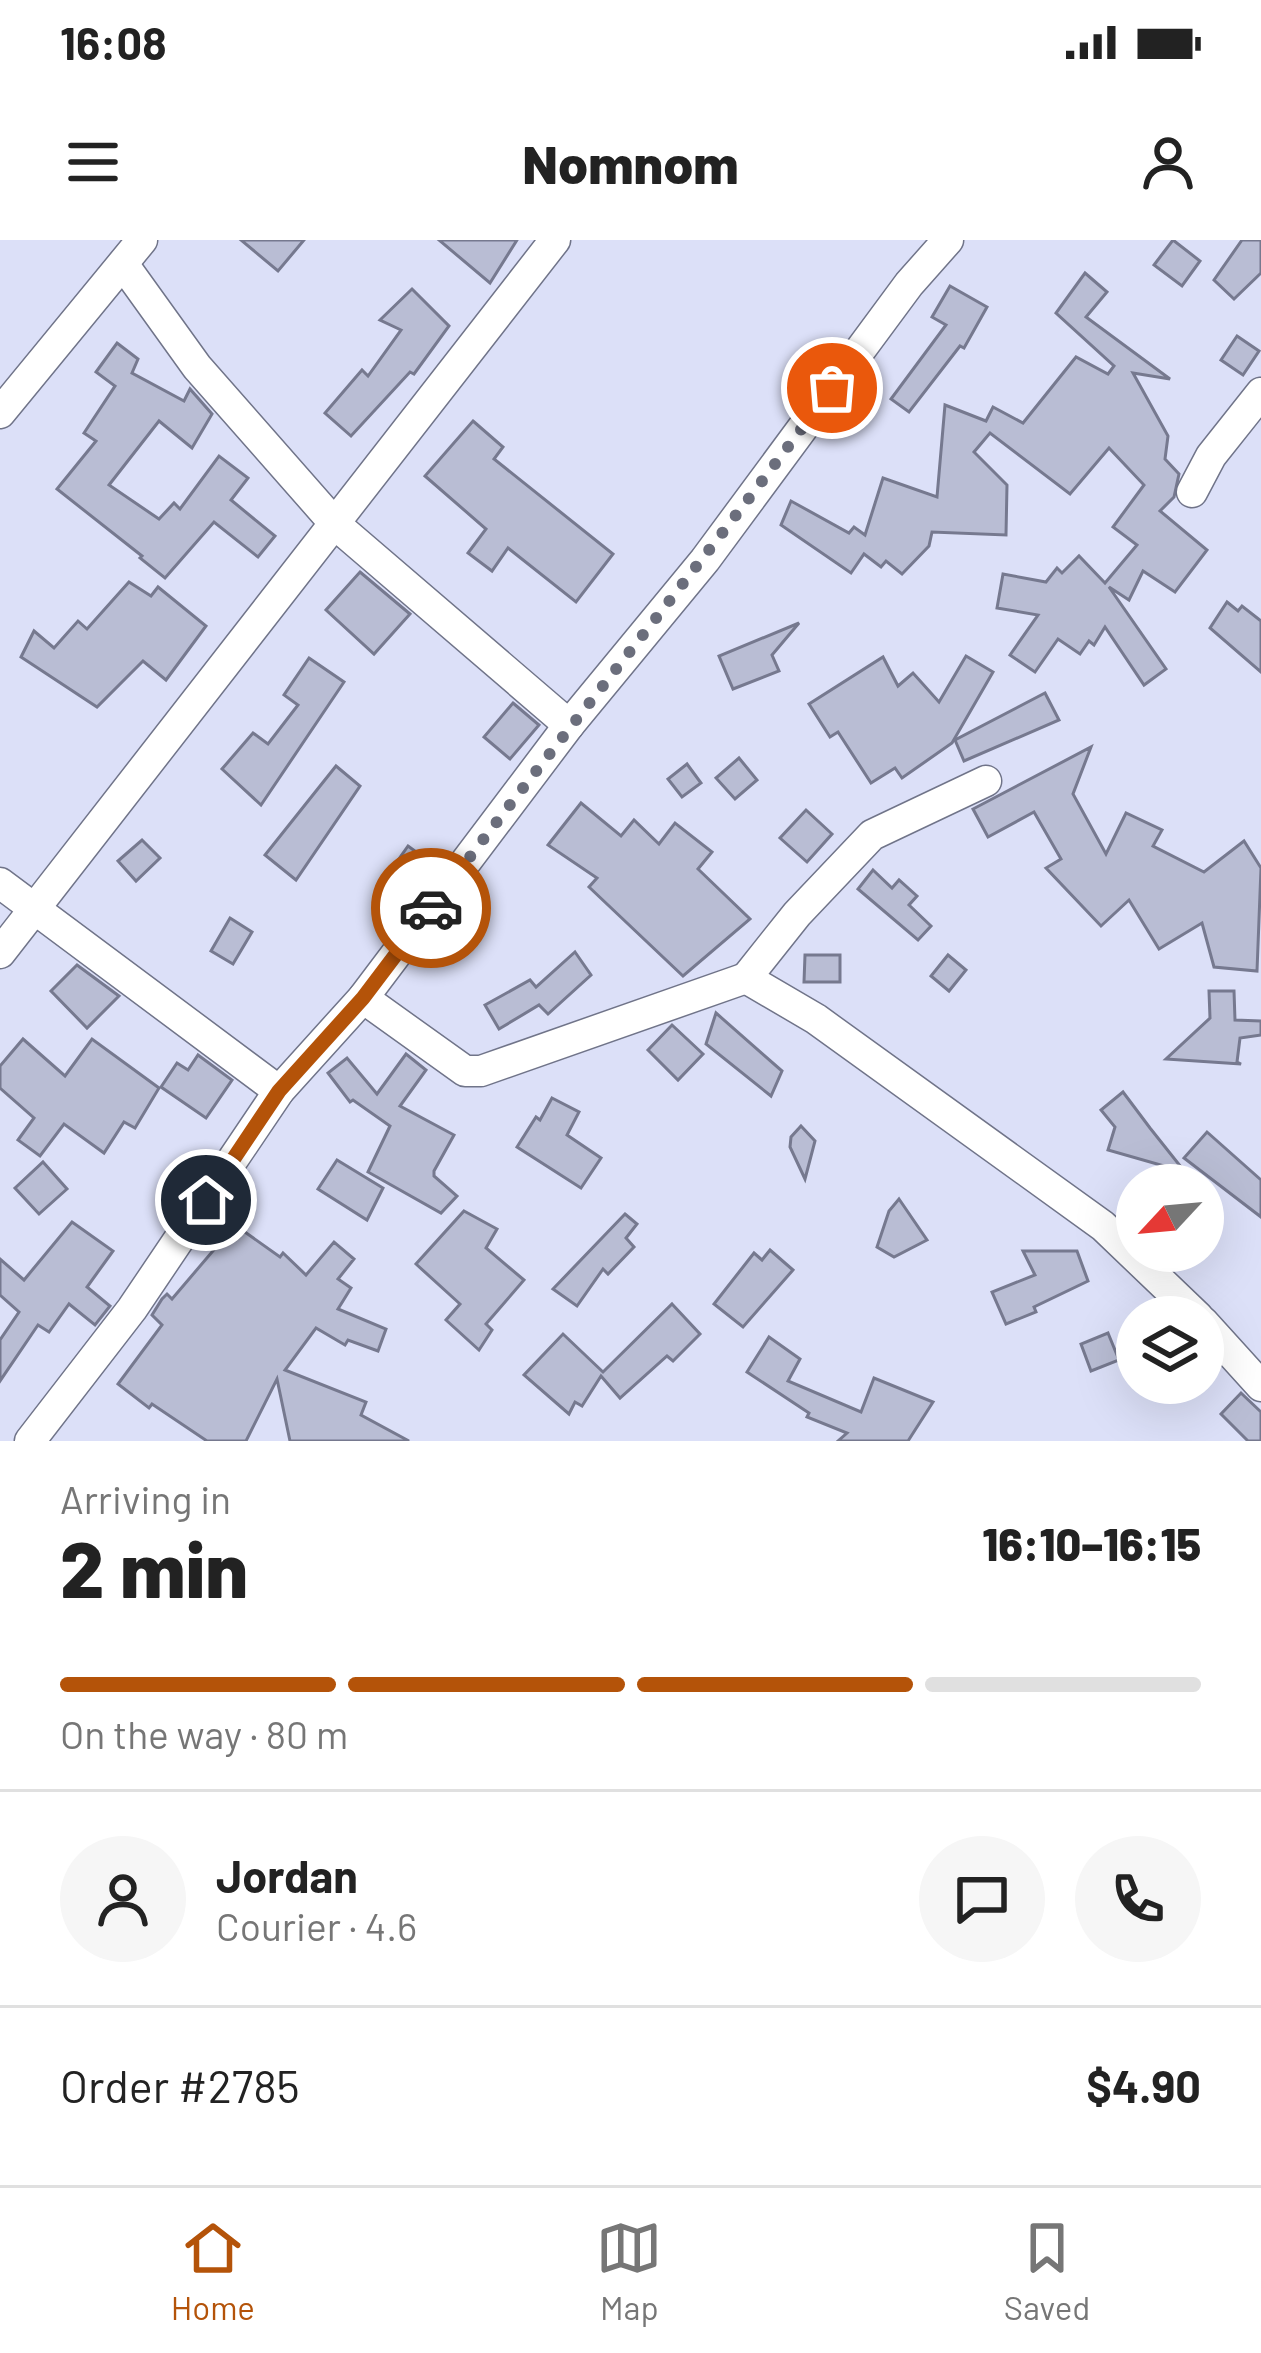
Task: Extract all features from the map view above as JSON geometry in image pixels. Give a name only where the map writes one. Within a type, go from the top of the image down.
[{"type":"street","points":[[0,953],[555,240]]},
{"type":"street","points":[[30,1441],[132,1309],[279,1091],[363,998],[569,725],[705,560],[909,284],[948,240]]},
{"type":"street","points":[[0,412],[132,252],[197,367],[336,525],[569,725]]},
{"type":"street","points":[[1192,492],[1211,456],[1261,393]]},
{"type":"street","points":[[363,998],[465,1071],[481,1071],[746,978],[797,914],[872,835],[986,781]]},
{"type":"street","points":[[0,883],[279,1091]]},
{"type":"street","points":[[746,978],[816,1019],[1103,1226],[1177,1296]]},
{"type":"street","points":[[1224,1345],[1261,1386]]},
{"type":"building","points":[[241,240],[304,240],[278,271]]},
{"type":"building","points":[[439,240],[517,240],[490,283]]},
{"type":"building","points":[[1173,240],[1200,261],[1182,286],[1154,265]]},
{"type":"building","points":[[1242,240],[1261,240],[1261,273],[1234,299],[1214,280]]},
{"type":"building","points":[[1085,273],[1107,292],[1086,317],[1170,379],[1133,373],[1168,436],[1165,459],[1179,474],[1174,497],[1160,511],[1207,550],[1175,592],[1143,571],[1129,600],[1109,587],[1166,669],[1144,685],[1105,627],[1094,645],[1089,641],[1080,654],[1058,639],[1035,672],[1010,655],[1038,615],[997,608],[1003,574],[1046,582],[1057,568],[1062,573],[1079,556],[1105,583],[1137,545],[1113,527],[1144,485],[1109,448],[1070,494],[990,433],[974,452],[1007,485],[1006,535],[932,532],[929,546],[902,574],[886,561],[881,567],[864,554],[851,573],[781,525],[791,501],[849,533],[854,527],[865,535],[883,478],[937,497],[945,405],[986,421],[993,407],[1023,423],[1076,357],[1108,374],[1114,366],[1056,313]]},
{"type":"building","points":[[950,286],[987,307],[964,348],[960,346],[909,412],[891,399],[946,325],[932,317]]},
{"type":"building","points":[[412,289],[449,326],[414,374],[410,372],[351,436],[325,413],[362,370],[368,376],[401,330],[380,320]]},
{"type":"building","points":[[1237,336],[1259,351],[1243,375],[1221,360]]},
{"type":"building","points":[[117,343],[138,359],[132,373],[184,401],[190,389],[212,414],[192,448],[159,421],[109,485],[159,519],[174,503],[180,509],[219,456],[248,478],[231,500],[275,536],[258,557],[214,522],[165,578],[57,489],[96,441],[84,433],[115,386],[96,372]]},
{"type":"building","points":[[473,421],[503,447],[494,459],[613,554],[576,602],[508,548],[492,571],[468,553],[486,529],[425,476]]},
{"type":"building","points":[[360,572],[410,614],[374,654],[326,610]]},
{"type":"building","points":[[129,582],[151,596],[158,587],[206,626],[166,680],[143,661],[97,707],[21,657],[34,631],[54,648],[78,621],[87,629]]},
{"type":"building","points":[[1227,602],[1238,611],[1242,606],[1261,621],[1261,672],[1210,628]]},
{"type":"building","points":[[799,623],[772,655],[779,671],[733,689],[719,656]]},
{"type":"building","points":[[966,656],[993,672],[952,743],[902,778],[895,768],[871,783],[838,732],[830,737],[809,704],[883,657],[898,686],[913,673],[939,702]]},
{"type":"building","points":[[309,658],[344,682],[261,805],[222,769],[253,733],[268,744],[298,705],[284,695]]},
{"type":"building","points":[[1045,693],[1059,720],[964,761],[955,740]]},
{"type":"building","points":[[513,703],[539,725],[510,759],[484,737]]},
{"type":"building","points":[[1091,747],[1073,794],[1106,854],[1126,813],[1162,830],[1153,846],[1204,872],[1244,841],[1261,868],[1257,971],[1214,967],[1202,923],[1159,949],[1129,900],[1101,926],[1046,868],[1061,859],[1034,812],[988,837],[973,809]]},
{"type":"building","points":[[739,758],[757,780],[735,799],[716,778]]},
{"type":"building","points":[[687,764],[701,783],[682,797],[668,779]]},
{"type":"building","points":[[336,766],[360,786],[296,880],[265,855]]},
{"type":"building","points":[[581,803],[621,836],[634,820],[659,844],[675,823],[712,852],[698,869],[750,919],[683,976],[589,887],[597,878],[548,845]]},
{"type":"building","points":[[806,810],[832,834],[807,862],[780,838]]},
{"type":"building","points":[[142,840],[160,858],[136,881],[118,861]]},
{"type":"building","points":[[408,846],[430,862],[415,882],[394,866]]},
{"type":"building","points":[[873,870],[892,888],[899,880],[917,896],[909,905],[931,926],[918,940],[858,889]]},
{"type":"building","points":[[230,918],[252,932],[233,964],[211,951]]},
{"type":"building","points":[[575,952],[591,975],[548,1014],[539,1005],[499,1029],[485,1005],[530,980],[536,987]]},
{"type":"building","points":[[805,955],[840,955],[840,982],[804,982]]},
{"type":"building","points":[[948,955],[966,970],[949,991],[931,976]]},
{"type":"building","points":[[77,965],[119,996],[87,1028],[51,991]]},
{"type":"building","points":[[1209,991],[1234,991],[1235,1020],[1261,1021],[1261,1035],[1240,1038],[1237,1062],[1241,1064],[1166,1059],[1210,1018]]},
{"type":"building","points":[[716,1013],[782,1071],[771,1096],[706,1044]]},
{"type":"building","points":[[672,1025],[703,1054],[678,1080],[648,1050]]},
{"type":"building","points":[[23,1039],[65,1076],[92,1039],[159,1088],[135,1128],[124,1122],[104,1153],[64,1124],[40,1156],[18,1140],[34,1118],[0,1088],[0,1066]]},
{"type":"building","points":[[406,1054],[426,1070],[400,1106],[454,1135],[434,1171],[457,1196],[441,1213],[368,1172],[390,1126],[350,1102],[328,1073],[347,1058],[377,1094]]},
{"type":"building","points":[[198,1055],[232,1080],[206,1118],[161,1087],[177,1063],[188,1070]]},
{"type":"building","points":[[1123,1092],[1179,1164],[1157,1164],[1108,1150],[1115,1127],[1101,1110]]},
{"type":"building","points":[[552,1098],[579,1112],[567,1135],[601,1158],[581,1188],[517,1147]]},
{"type":"building","points":[[801,1126],[815,1141],[805,1179],[790,1147],[791,1137]]},
{"type":"building","points":[[1207,1132],[1261,1180],[1261,1217],[1224,1189],[1224,1164],[1192,1164],[1184,1158]]},
{"type":"building","points":[[337,1160],[383,1188],[367,1220],[318,1189]]},
{"type":"building","points":[[43,1162],[67,1189],[39,1214],[15,1188]]},
{"type":"building","points":[[899,1199],[927,1240],[894,1257],[877,1247],[889,1211]]},
{"type":"building","points":[[464,1211],[497,1229],[486,1248],[524,1280],[486,1324],[492,1330],[479,1350],[446,1320],[460,1304],[416,1264]]},
{"type":"building","points":[[625,1214],[637,1224],[626,1238],[634,1247],[608,1274],[603,1269],[577,1306],[553,1289]]},
{"type":"building","points":[[72,1222],[113,1251],[87,1287],[110,1306],[95,1325],[69,1304],[49,1332],[38,1325],[0,1381],[0,1340],[19,1312],[0,1295],[0,1259],[24,1280]]},
{"type":"building","points":[[235,1225],[280,1257],[283,1253],[306,1275],[334,1242],[354,1259],[338,1279],[351,1288],[338,1309],[386,1329],[378,1351],[348,1340],[345,1345],[316,1328],[285,1370],[366,1402],[361,1415],[409,1441],[290,1441],[277,1379],[246,1441],[207,1441],[118,1384],[162,1325],[152,1315],[162,1299],[167,1294],[172,1299]]},
{"type":"building","points":[[770,1250],[793,1270],[743,1327],[714,1304],[754,1253],[762,1260]]},
{"type":"building","points":[[1023,1251],[1077,1251],[1088,1281],[1006,1324],[992,1292],[1035,1275]]},
{"type":"building","points":[[672,1304],[700,1334],[673,1361],[667,1356],[620,1398],[601,1376],[582,1406],[575,1402],[569,1414],[524,1375],[563,1334],[603,1372]]},
{"type":"building","points":[[1108,1333],[1116,1361],[1091,1371],[1081,1344]]},
{"type":"building","points":[[769,1337],[800,1359],[788,1381],[861,1412],[874,1378],[933,1402],[908,1441],[838,1441],[847,1433],[807,1417],[809,1413],[747,1372]]},
{"type":"building","points":[[1241,1393],[1261,1412],[1261,1441],[1248,1441],[1221,1414]]},
{"type":"way so far","points":[[431,908],[569,725],[705,560],[832,388]]},
{"type":"route","points":[[206,1200],[279,1091],[363,998],[431,908]]}]
